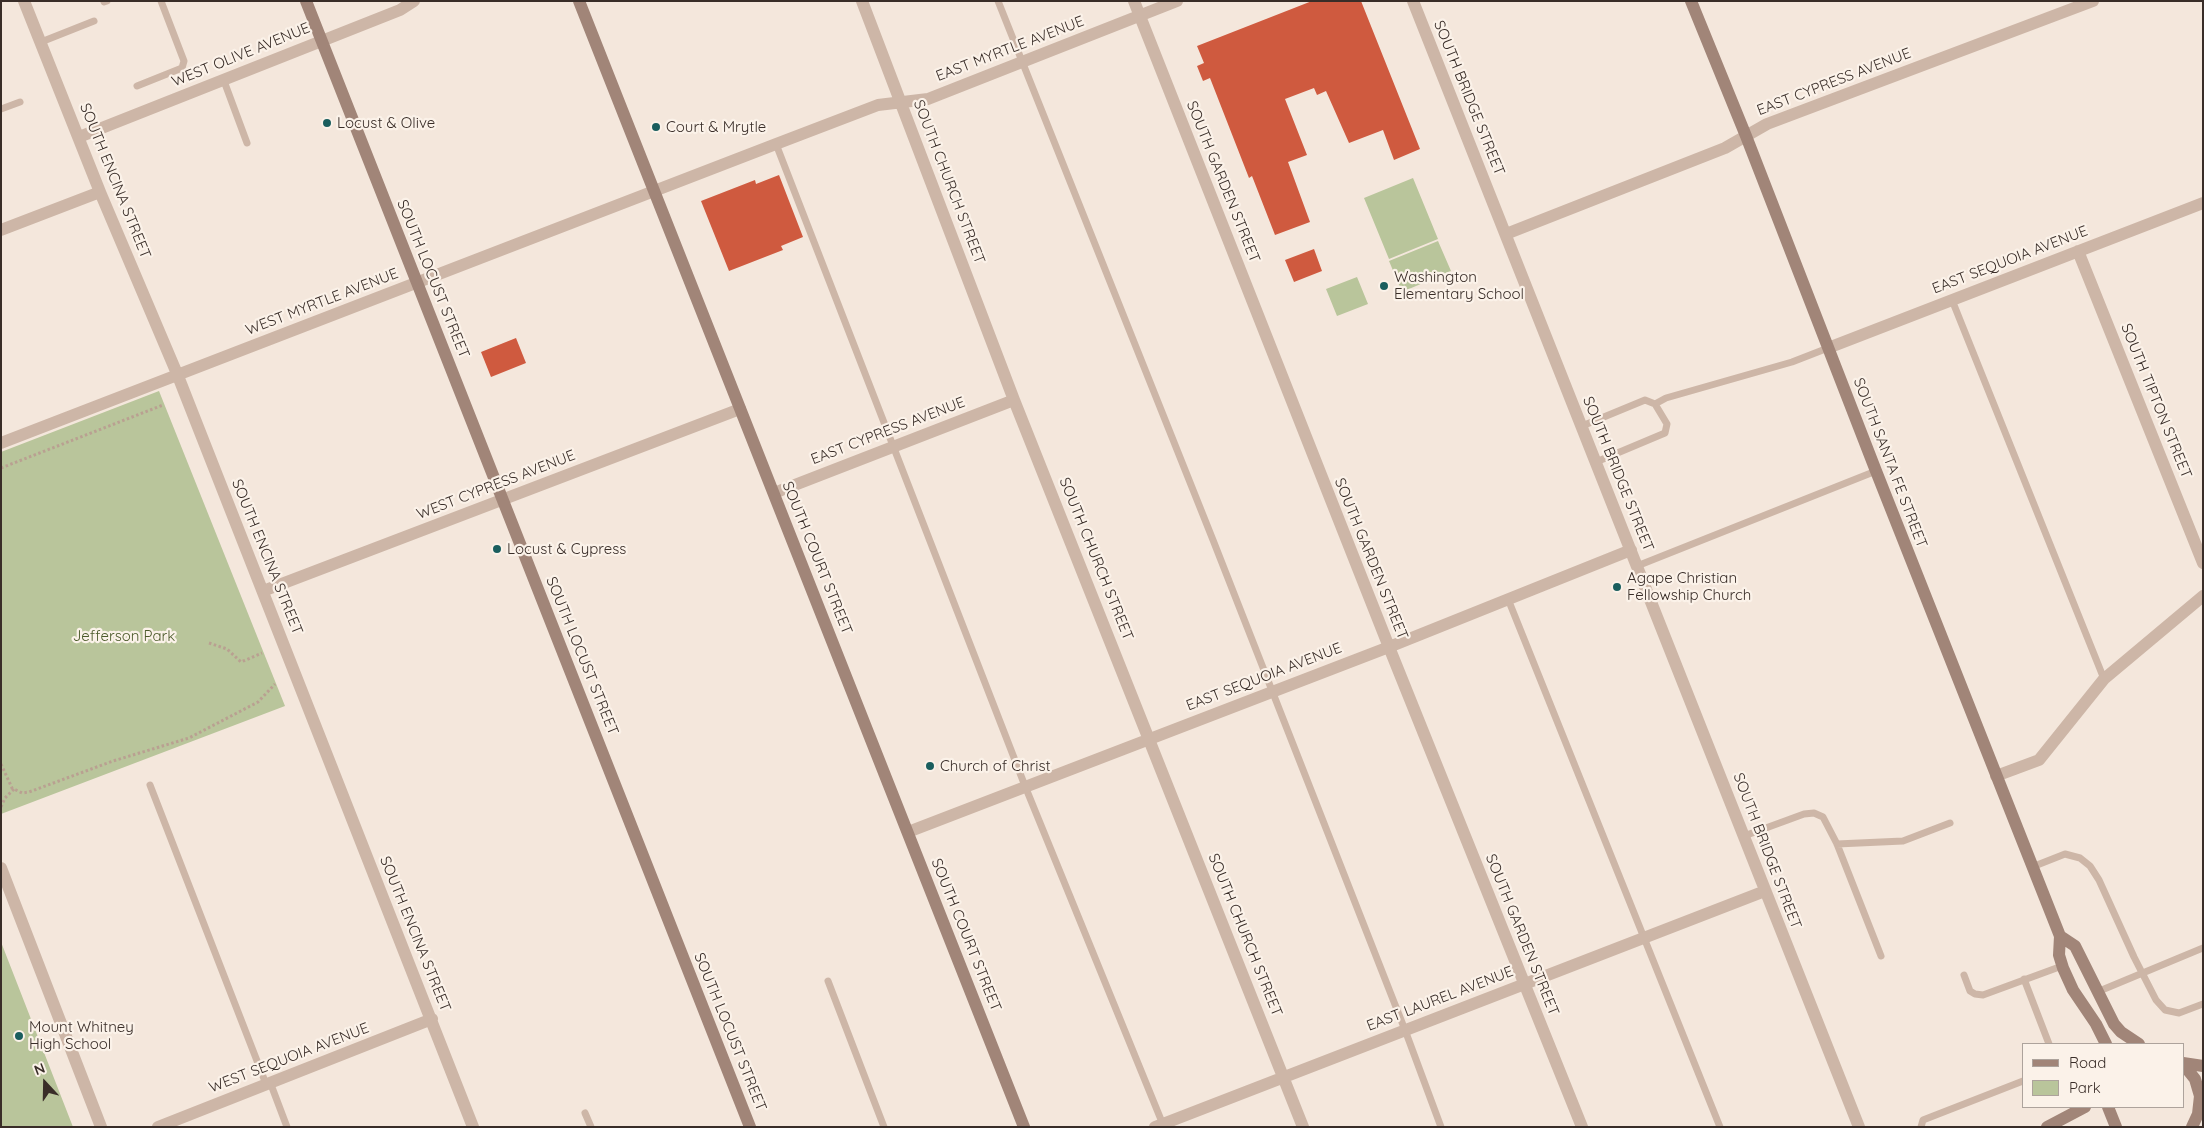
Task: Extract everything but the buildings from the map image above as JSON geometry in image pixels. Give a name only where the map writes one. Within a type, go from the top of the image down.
[{"type":"street","name":"SOUTH ENCINA STREET","points":[[24,1],[100,192],[178,376],[473,1127]]},
{"type":"street","name":"SOUTH LOCUST STREET","points":[[306,1],[750,1127]]},
{"type":"street","name":"WEST OLIVE AVENUE","points":[[79,137],[400,10],[414,1]]},
{"type":"street","name":"SOUTH COURT STREET","points":[[580,1],[1024,1127]]},
{"type":"street","name":"SOUTH CHURCH STREET","points":[[862,1],[1014,400],[1150,738],[1303,1127]]},
{"type":"street","name":"SOUTH GARDEN STREET","points":[[1134,1],[1389,647],[1582,1127]]},
{"type":"street","name":"EAST MYRTLE AVENUE","points":[[654,190],[878,105],[928,99],[1177,1]]},
{"type":"street","name":"SOUTH BRIDGE STREET","points":[[1413,1],[1859,1127]]},
{"type":"street","name":"SOUTH SANTA FE STREET","points":[[1691,1],[1746,136],[1876,472],[2060,936],[2058,955],[2062,966],[2073,990],[2096,1024],[2106,1043]]},
{"type":"street","name":"EAST CYPRESS AVENUE","points":[[1506,234],[1725,148],[1767,124],[2093,1]]},
{"type":"street","name":"WEST MYRTLE AVENUE","points":[[1,443],[654,190]]},
{"type":"street","points":[[1,230],[100,192]]},
{"type":"street","name":"EAST SEQUOIA AVENUE","points":[[1828,348],[2203,203]]},
{"type":"street","name":"SOUTH TIPTON STREET","points":[[2078,252],[2203,563]]},
{"type":"street","name":"EAST CYPRESS AVENUE","points":[[774,493],[1014,400]]},
{"type":"street","name":"WEST CYPRESS AVENUE","points":[[263,591],[740,409]]},
{"type":"street","name":"EAST SEQUOIA AVENUE","points":[[908,832],[1389,647],[1631,550]]},
{"type":"street","points":[[1996,776],[2039,760],[2104,679],[2203,596]]},
{"type":"street","points":[[1,868],[101,1127]]},
{"type":"street","name":"EAST LAUREL AVENUE","points":[[1161,1126],[1765,891]]},
{"type":"street","name":"SOUTH SANTA FE STREET","points":[[2060,936],[2075,946],[2117,1027],[2138,1043]]},
{"type":"street","name":"WEST SEQUOIA AVENUE","points":[[158,1127],[432,1019]]},
{"type":"street","points":[[2184,1064],[2203,1066]]},
{"type":"street","points":[[2184,1065],[2197,1084],[2200,1096],[2196,1119]]},
{"type":"street","points":[[2046,1127],[2083,1108]]},
{"type":"street","points":[[2108,1108],[2116,1127]]},
{"type":"lane","points":[[137,86],[182,68],[184,61],[160,1]]},
{"type":"lane","points":[[998,1],[1213,540],[1405,1030],[1440,1127]]},
{"type":"lane","points":[[41,42],[94,21]]},
{"type":"lane","points":[[224,81],[247,143]]},
{"type":"lane","points":[[1,109],[20,102]]},
{"type":"lane","points":[[776,144],[1025,786],[1161,1126]]},
{"type":"lane","points":[[1952,300],[2104,679]]},
{"type":"lane","points":[[1655,404],[1666,398],[1792,362],[1828,348]]},
{"type":"lane","points":[[1582,426],[1645,400],[1655,404],[1667,424],[1665,433],[1596,462]]},
{"type":"lane","points":[[1637,566],[1876,472]]},
{"type":"lane","points":[[1508,599],[1720,1127]]},
{"type":"lane","points":[[150,785],[268,1083],[288,1127]]},
{"type":"lane","points":[[1744,836],[1790,818],[1814,813],[1823,817],[1837,844],[1881,956]]},
{"type":"lane","points":[[1837,844],[1903,841],[1950,823]]},
{"type":"lane","points":[[2032,867],[2066,854],[2080,858],[2090,866],[2099,880],[2156,1000],[2165,1010],[2179,1013],[2203,1004]]},
{"type":"lane","points":[[2098,992],[2144,973],[2155,966],[2203,948]]},
{"type":"lane","points":[[1964,975],[1970,991],[1983,995],[2062,966]]},
{"type":"lane","points":[[2024,979],[2049,1043]]},
{"type":"lane","points":[[828,981],[884,1127]]},
{"type":"lane","points":[[1922,1127],[1923,1120],[2022,1081]]},
{"type":"lane","points":[[585,1113],[590,1127]]},
{"type":"path","points":[[1,468],[163,405]]},
{"type":"path","points":[[209,643],[227,648],[241,662],[262,653]]},
{"type":"path","points":[[1,764],[14,789],[22,793],[28,792],[114,761],[189,738],[258,702],[274,684]]},
{"type":"path","points":[[1,807],[5,798],[14,789]]},
{"type":"green space","points":[[1413,178],[1438,239],[1389,259],[1364,198]]},
{"type":"green space","points":[[1438,241],[1451,271],[1402,292],[1389,261]]},
{"type":"green space","points":[[1357,277],[1368,304],[1337,316],[1326,289]]},
{"type":"green space","name":"Jefferson Park","points":[[159,391],[285,706],[1,814],[1,452]]},
{"type":"green space","name":"Mount Whitney High School","points":[[1,942],[73,1127],[1,1127]]},
{"type":"place","name":"Locust & Olive","points":[[327,123]]},
{"type":"place","name":"Court & Mrytle","points":[[656,127]]},
{"type":"place","name":"Washington Elementary School","points":[[1384,286]]},
{"type":"place","name":"Locust & Cypress","points":[[497,549]]},
{"type":"place","name":"Agape Christian Fellowship Church","points":[[1617,587]]},
{"type":"place","name":"Church of Christ","points":[[930,766]]},
{"type":"place","name":"Mount Whitney High School","points":[[19,1036]]}]
